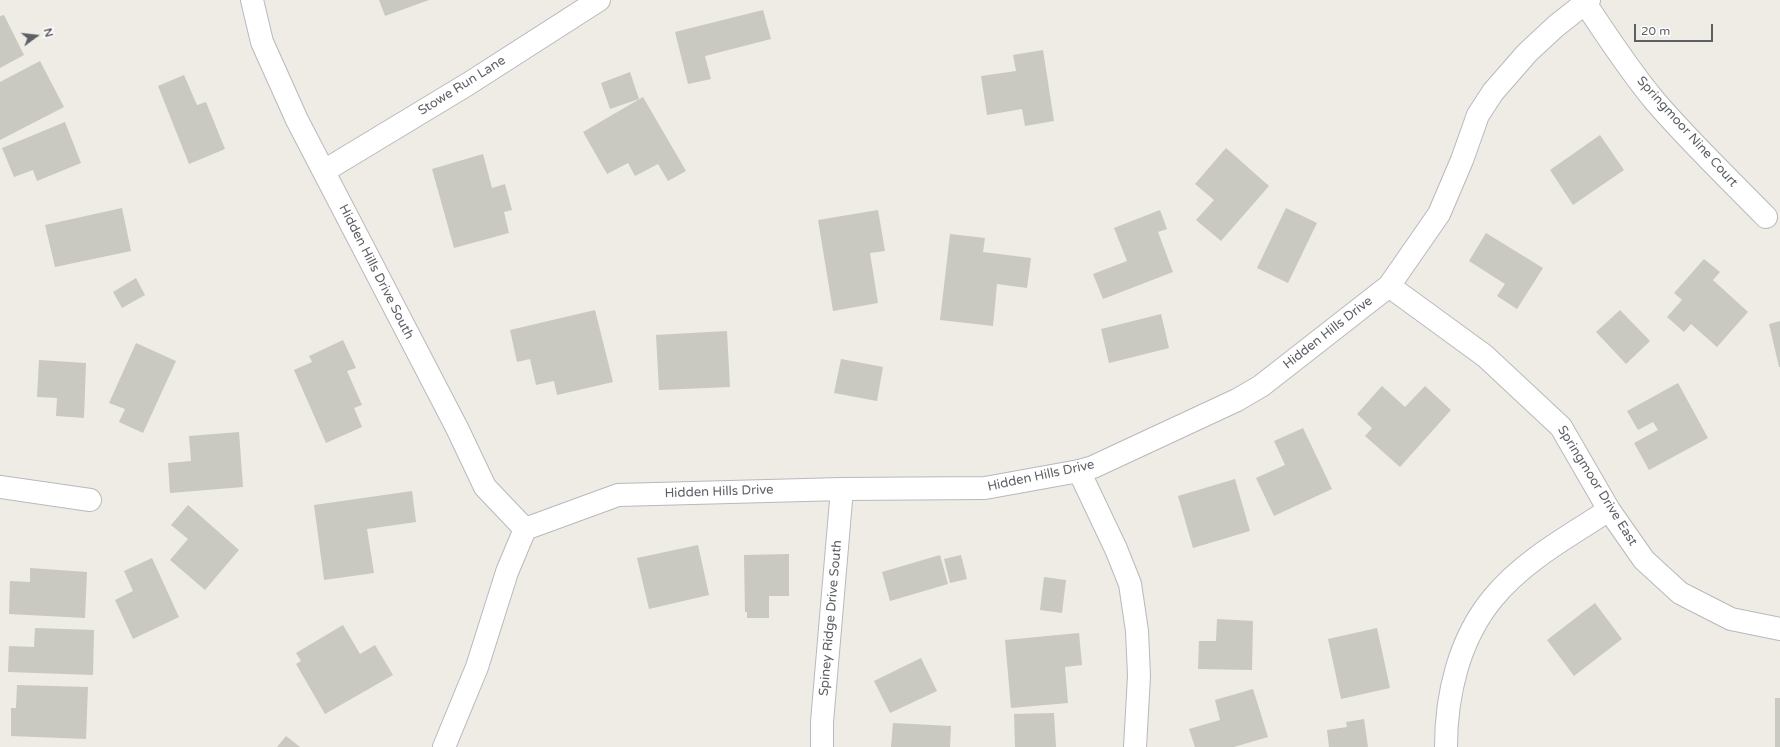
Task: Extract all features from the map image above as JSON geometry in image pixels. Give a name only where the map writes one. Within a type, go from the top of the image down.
[{"type":"street","name":"Hidden Hills Drive South","points":[[252,0],[262,42],[297,120],[485,487],[525,529]]},
{"type":"street","name":"Stowe Run Lane","points":[[324,171],[468,84],[599,0]]},
{"type":"street","name":"Springmoor Nine Court","points":[[1587,2],[1624,60],[1654,99],[1691,140],[1766,217]]},
{"type":"street","name":"Hidden Hills Drive","points":[[525,529],[618,495],[842,489],[985,488],[1078,471],[1100,463],[1237,400],[1262,386],[1389,286],[1439,214],[1462,160],[1478,115],[1492,92],[1526,54],[1556,26],[1587,2]]},
{"type":"street","name":"Springmoor Drive East","points":[[1389,286],[1485,356],[1561,427],[1609,510],[1644,560],[1680,593],[1731,619],[1780,630]]},
{"type":"street","points":[[1078,471],[1116,549],[1130,584],[1137,631],[1139,676],[1135,747]]},
{"type":"street","points":[[0,487],[90,500]]},
{"type":"street","name":"Spiney Ridge Drive South","points":[[822,747],[822,722],[842,489]]},
{"type":"street","points":[[1446,747],[1451,688],[1461,656],[1476,622],[1493,598],[1544,552],[1609,510]]},
{"type":"street","points":[[444,747],[477,667],[507,572],[525,529]]},
{"type":"building","points":[[379,0],[429,0],[385,16]]},
{"type":"building","points":[[763,10],[771,39],[705,56],[711,79],[688,84],[675,32]]},
{"type":"building","points":[[4,15],[24,55],[0,68],[0,16]]},
{"type":"building","points":[[1043,50],[1054,121],[1025,126],[1022,109],[987,115],[981,76],[1016,71],[1013,55]]},
{"type":"building","points":[[40,61],[64,107],[0,140],[0,82]]},
{"type":"building","points":[[630,72],[639,99],[610,109],[601,83]]},
{"type":"building","points":[[184,75],[197,105],[206,102],[225,149],[189,164],[158,86]]},
{"type":"building","points":[[643,97],[686,171],[668,181],[658,164],[635,176],[628,163],[607,174],[583,132]]},
{"type":"building","points":[[65,122],[81,163],[37,181],[33,170],[14,177],[2,148]]},
{"type":"building","points":[[1600,135],[1624,170],[1573,205],[1550,170]]},
{"type":"building","points":[[1226,148],[1269,186],[1221,241],[1196,220],[1214,200],[1195,184]]},
{"type":"building","points":[[483,154],[492,188],[505,184],[512,210],[504,212],[509,233],[454,248],[432,169]]},
{"type":"building","points":[[122,208],[131,251],[55,267],[45,225]]},
{"type":"building","points":[[1286,208],[1317,223],[1288,283],[1257,268]]},
{"type":"building","points":[[878,210],[885,251],[870,253],[878,303],[833,311],[818,220]]},
{"type":"building","points":[[1160,210],[1167,229],[1158,232],[1173,272],[1103,299],[1093,274],[1127,261],[1114,228]]},
{"type":"building","points":[[1486,233],[1543,268],[1517,309],[1497,296],[1505,284],[1469,261]]},
{"type":"building","points":[[950,234],[985,238],[983,252],[1031,258],[1027,288],[997,284],[993,326],[940,320]]},
{"type":"building","points":[[1704,259],[1720,272],[1713,280],[1748,312],[1717,347],[1691,324],[1684,332],[1667,317],[1682,300],[1674,293]]},
{"type":"building","points":[[136,278],[145,295],[122,308],[113,292]]},
{"type":"building","points":[[595,310],[613,382],[557,395],[554,381],[536,385],[530,359],[517,362],[510,330]]},
{"type":"building","points":[[1620,310],[1650,341],[1626,364],[1596,332]]},
{"type":"building","points":[[1161,314],[1169,348],[1109,363],[1101,329]]},
{"type":"building","points":[[1780,321],[1780,367],[1779,367],[1769,324]]},
{"type":"building","points":[[727,331],[730,387],[659,390],[656,335]]},
{"type":"building","points":[[343,340],[356,368],[347,371],[362,405],[354,408],[362,427],[326,443],[294,370],[312,362],[309,356]]},
{"type":"building","points":[[136,343],[176,361],[143,433],[119,422],[125,409],[109,403]]},
{"type":"building","points":[[841,359],[883,367],[877,401],[834,393]]},
{"type":"building","points":[[39,360],[86,363],[84,418],[56,416],[57,398],[37,397]]},
{"type":"building","points":[[1678,383],[1708,438],[1649,470],[1634,443],[1658,430],[1653,422],[1638,430],[1627,411]]},
{"type":"building","points":[[1382,386],[1405,407],[1425,386],[1451,410],[1400,467],[1365,436],[1372,428],[1357,414]]},
{"type":"building","points":[[1303,428],[1332,489],[1274,516],[1256,478],[1285,465],[1274,441]]},
{"type":"building","points":[[239,432],[243,487],[170,493],[168,463],[191,461],[189,436]]},
{"type":"building","points":[[1235,479],[1250,531],[1193,548],[1178,496]]},
{"type":"building","points":[[412,491],[416,522],[367,529],[374,573],[324,580],[314,505]]},
{"type":"building","points":[[188,505],[239,550],[205,590],[170,560],[188,539],[171,525]]},
{"type":"building","points":[[698,545],[709,595],[649,609],[637,558]]},
{"type":"building","points":[[789,554],[789,596],[769,596],[769,618],[747,618],[747,612],[745,612],[744,555]]},
{"type":"building","points":[[940,555],[948,584],[890,601],[882,572]]},
{"type":"building","points":[[961,555],[967,579],[950,583],[944,559]]},
{"type":"building","points":[[152,558],[179,617],[133,639],[115,600],[133,591],[124,571]]},
{"type":"building","points":[[30,568],[87,572],[85,618],[9,614],[10,581],[30,582]]},
{"type":"building","points":[[1044,577],[1066,580],[1062,613],[1040,610]]},
{"type":"building","points":[[1595,603],[1622,639],[1574,676],[1547,640]]},
{"type":"building","points":[[1217,619],[1253,621],[1252,670],[1198,669],[1199,641],[1216,641]]},
{"type":"building","points":[[343,625],[360,654],[375,645],[393,675],[325,714],[296,664],[301,661],[296,653]]},
{"type":"building","points":[[35,628],[94,630],[93,675],[8,672],[9,646],[34,647]]},
{"type":"building","points":[[1377,628],[1390,688],[1341,699],[1328,639]]},
{"type":"building","points":[[1079,633],[1082,665],[1065,667],[1068,703],[1011,708],[1005,640]]},
{"type":"building","points":[[921,658],[937,691],[890,713],[874,681]]},
{"type":"building","points":[[17,685],[88,687],[86,739],[11,736],[11,708],[16,708]]},
{"type":"building","points":[[1253,689],[1268,737],[1234,747],[1195,747],[1189,729],[1220,720],[1215,700]]},
{"type":"building","points":[[1775,698],[1780,698],[1780,747],[1775,747]]},
{"type":"building","points":[[1054,713],[1056,747],[1015,747],[1014,714]]},
{"type":"building","points":[[1364,719],[1368,747],[1329,747],[1327,730],[1347,727],[1346,722]]},
{"type":"building","points":[[893,723],[951,726],[950,747],[891,747]]},
{"type":"building","points":[[286,736],[300,747],[277,747]]}]
